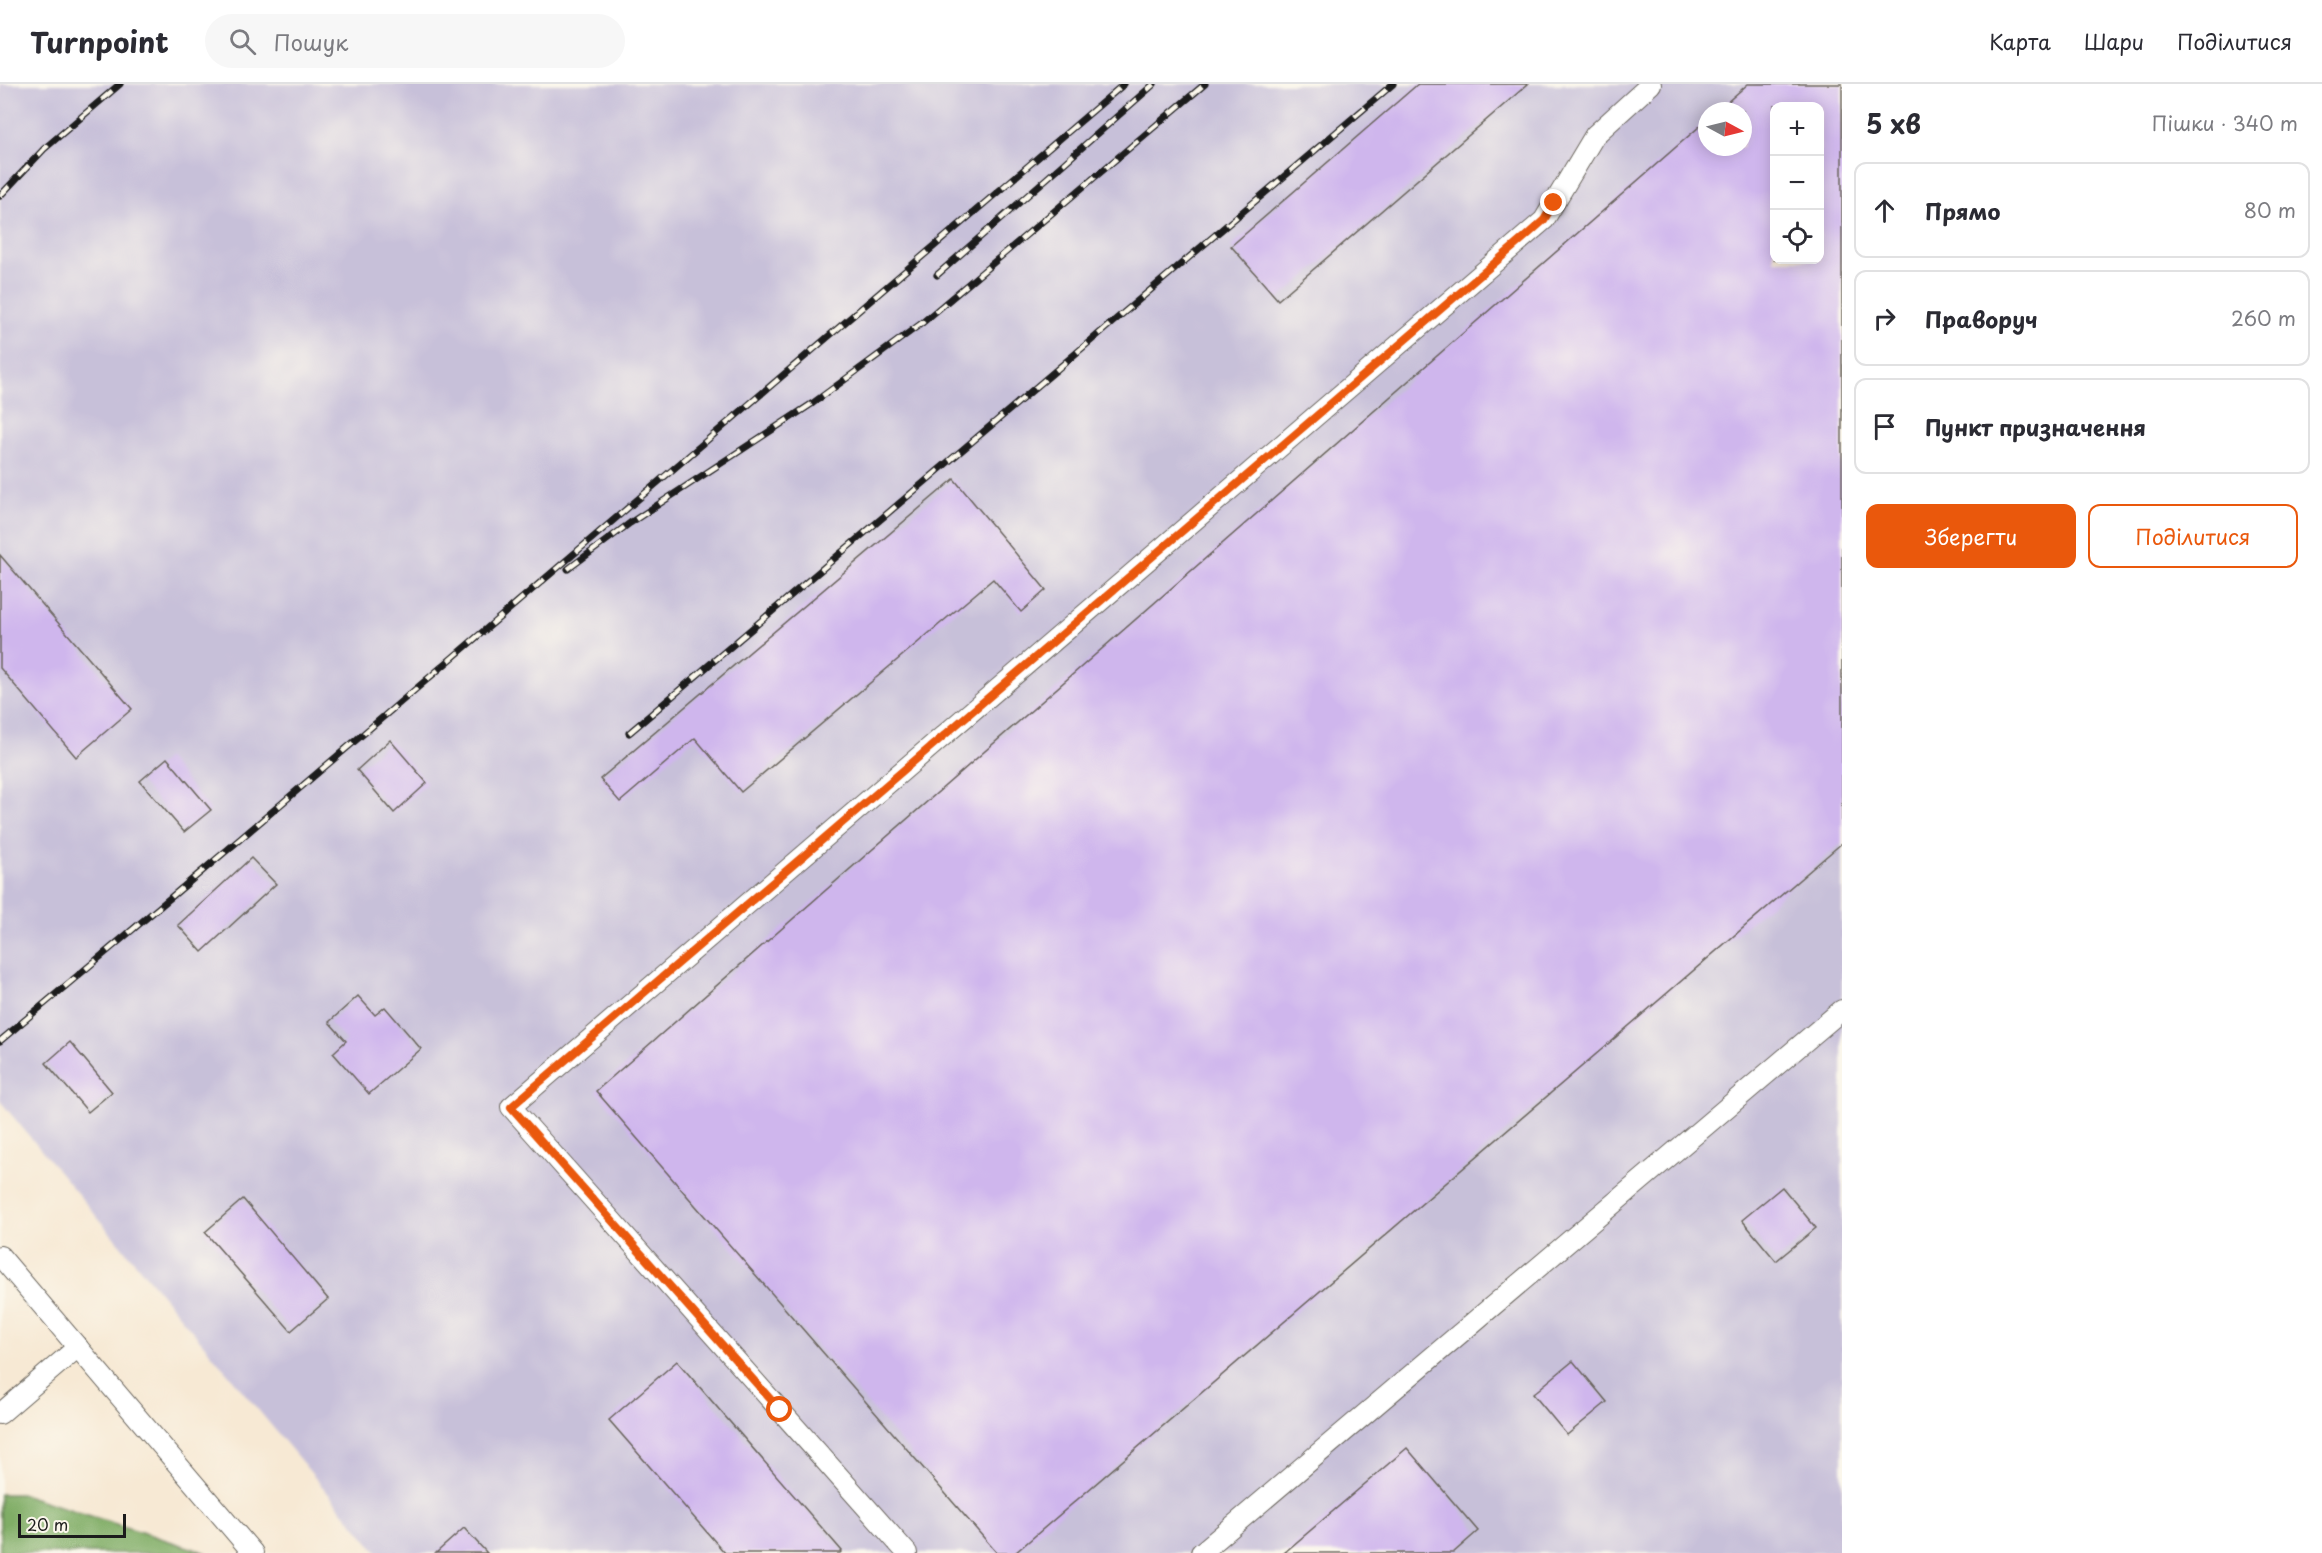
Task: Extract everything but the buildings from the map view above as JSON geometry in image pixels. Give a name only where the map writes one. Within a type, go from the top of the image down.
[{"type":"lane","points":[[908,1553],[511,1107],[1544,220],[1595,135],[1651,84]]},
{"type":"lane","points":[[1201,1553],[1842,1010]]},
{"type":"lane","points":[[0,1256],[253,1553]]},
{"type":"lane","points":[[0,1414],[78,1347]]},
{"type":"shaded area","points":[[0,84],[1842,84],[1842,1553],[378,1553],[0,1101]]},
{"type":"green space","points":[[0,1494],[22,1494],[207,1553],[0,1553]]},
{"type":"railway","points":[[0,196],[44,149],[120,84]]},
{"type":"railway","points":[[0,1041],[232,846],[1124,84]]},
{"type":"railway","points":[[937,275],[1154,84]]},
{"type":"railway","points":[[568,569],[630,523],[813,403],[922,323],[1205,84]]},
{"type":"railway","points":[[629,733],[1393,84]]},
{"type":"route","points":[[780,1410],[511,1107],[1526,236],[1544,220],[1554,203]]}]
